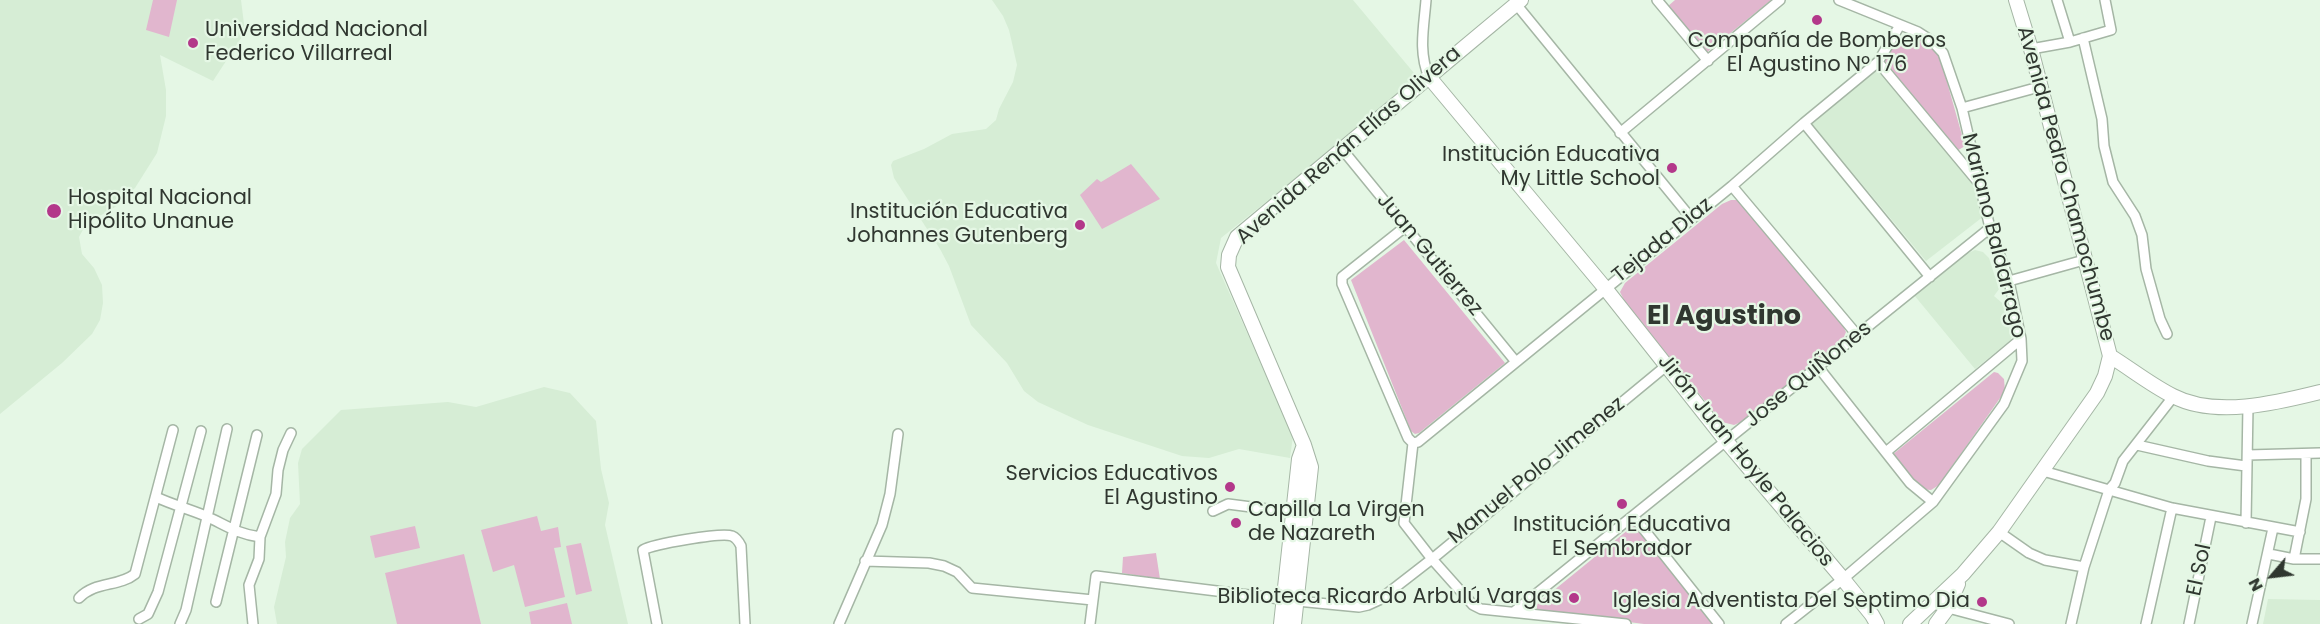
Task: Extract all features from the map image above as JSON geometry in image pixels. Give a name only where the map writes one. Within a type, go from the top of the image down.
[{"type":"street","points":[[1426,0],[1422,49],[1423,63],[1429,77]]},
{"type":"street","points":[[1620,133],[1780,0]]},
{"type":"street","name":"Mariano Baldarrago","points":[[1786,624],[1933,502],[2004,405],[2022,361],[2021,339],[2009,280],[1990,228],[1962,108],[1942,53],[1932,41],[1859,4],[1839,0]]},
{"type":"street","name":"Avenida Pedro Chamochumbe","points":[[1915,623],[1963,574],[1999,532],[2097,393],[2105,376],[2110,356],[2031,49],[2016,0]]},
{"type":"street","points":[[2056,0],[2070,42]]},
{"type":"street","points":[[2031,49],[2070,42],[2111,30],[2104,0]]},
{"type":"street","points":[[1661,1],[1708,61]]},
{"type":"street","points":[[1518,2],[1620,133],[1691,218]]},
{"type":"street","name":"Avenida Renán Elías Olivera","points":[[1294,624],[1291,601],[1296,514],[1311,467],[1304,445],[1228,267],[1229,255],[1237,237],[1518,2]]},
{"type":"street","name":"Tejada Diaz","points":[[1413,443],[1418,442],[1732,186],[1878,62],[1900,25]]},
{"type":"street","points":[[2083,38],[2102,119],[2104,146],[2113,182],[2135,216],[2142,235],[2146,269],[2160,319],[2167,334]]},
{"type":"street","points":[[1878,62],[1981,185]]},
{"type":"street","name":"Jirón Juan Hoyle Palacios","points":[[1429,77],[1605,288],[1726,441],[1843,579],[1877,624]]},
{"type":"street","points":[[1962,108],[2039,87]]},
{"type":"street","points":[[1804,123],[1930,277]]},
{"type":"street","name":"Juan Gutierrez","points":[[1342,149],[1516,362]]},
{"type":"street","points":[[1732,186],[1858,336]]},
{"type":"street","points":[[1405,227],[1342,277],[1342,284],[1408,438],[1413,443],[1403,518],[1407,528],[1473,605],[1481,609],[1626,624]]},
{"type":"street","name":"Jose QuiÑones","points":[[1515,611],[1990,228]]},
{"type":"street","points":[[2009,280],[2084,260]]},
{"type":"street","points":[[1886,452],[2021,339]]},
{"type":"street","points":[[2110,356],[2173,396],[2200,406],[2272,404],[2320,392]]},
{"type":"street","name":"Manuel Polo Jimenez","points":[[1094,600],[1095,576],[1291,601],[1359,607],[1368,605],[1379,600],[1432,559],[1666,366]]},
{"type":"street","points":[[1819,368],[1910,483],[1933,502]]},
{"type":"street","points":[[2071,624],[2084,567],[2109,490],[2115,483],[2123,461],[2173,396]]},
{"type":"street","points":[[2246,522],[2247,406]]},
{"type":"street","points":[[180,624],[186,610],[227,429]]},
{"type":"street","points":[[80,598],[85,592],[98,585],[129,579],[135,574],[173,430]]},
{"type":"street","points":[[139,619],[148,614],[158,592],[201,431]]},
{"type":"street","points":[[253,624],[249,585],[259,559],[260,537],[276,494],[283,450],[291,433]]},
{"type":"street","points":[[839,624],[882,525],[890,494],[898,434]]},
{"type":"street","points":[[216,602],[257,435]]},
{"type":"street","points":[[2137,445],[2246,466]]},
{"type":"street","points":[[2247,455],[2320,453]]},
{"type":"street","points":[[2294,559],[2306,499],[2306,455]]},
{"type":"street","points":[[2043,471],[2172,508],[2300,532]]},
{"type":"street","points":[[156,497],[207,516],[233,531],[260,537]]},
{"type":"street","points":[[1213,511],[1228,504],[1296,514]]},
{"type":"street","points":[[2146,624],[2172,508]]},
{"type":"street","points":[[1634,517],[1719,624]]},
{"type":"street","name":"El Sol","points":[[2189,624],[2211,517]]},
{"type":"street","points":[[2252,624],[2273,528]]},
{"type":"street","points":[[1999,532],[2029,553],[2045,560],[2084,567]]},
{"type":"street","points":[[657,624],[643,550],[717,535],[731,536],[738,540],[741,546],[745,624]]},
{"type":"street","points":[[2269,554],[2294,559],[2320,559]]},
{"type":"street","points":[[866,561],[930,563],[957,572],[972,588],[1094,600],[1090,624]]},
{"type":"street","name":"Avenida Pedro Chamochumbe","points":[[1936,624],[1947,609],[1963,574]]},
{"type":"street","name":"Avenida Renán Elías Olivera","points":[[1281,624],[1291,601]]},
{"type":"street","points":[[1933,604],[2009,624]]},
{"type":"shaded area","name":"Hospital Nacional Hipólito Unanue","points":[[0,0],[241,0],[245,32],[213,81],[160,55],[166,90],[166,116],[157,153],[135,188],[115,207],[86,224],[79,237],[82,254],[94,268],[102,285],[103,303],[100,320],[92,334],[62,363],[0,414]]},
{"type":"shaded area","points":[[153,0],[177,0],[169,37],[146,30]]},
{"type":"shaded area","name":"Institución Educativa Johannes Gutenberg","points":[[992,0],[1353,0],[1419,79],[1221,238],[1216,263],[1293,436],[1290,458],[1239,449],[1209,458],[1182,456],[1088,425],[1038,402],[1024,391],[1007,363],[971,325],[949,266],[894,178],[891,165],[893,161],[924,149],[952,134],[986,129],[996,120],[1013,82],[1017,65],[1009,30]]},
{"type":"shaded area","points":[[1675,0],[1771,0],[1706,53],[1667,7]]},
{"type":"shaded area","points":[[1911,32],[1932,44],[1940,57],[1965,146],[1955,152],[1882,63],[1894,42]]},
{"type":"shaded area","points":[[1877,70],[1977,189],[1984,216],[1926,261],[1812,124]]},
{"type":"shaded area","points":[[1131,164],[1160,199],[1102,229],[1080,195],[1097,179],[1101,182]]},
{"type":"shaded area","points":[[1731,200],[1742,203],[1841,322],[1846,332],[1837,346],[1741,422],[1734,425],[1722,422],[1625,302],[1620,292],[1625,283],[1722,204]]},
{"type":"shaded area","points":[[1404,240],[1505,363],[1415,434],[1411,431],[1351,280]]},
{"type":"shaded area","points":[[1975,250],[1983,252],[1989,258],[1999,289],[1994,296],[2008,308],[2013,329],[2011,340],[1975,369],[1914,295],[1966,254]]},
{"type":"shaded area","points":[[1994,372],[2004,379],[2005,391],[1939,485],[1931,490],[1920,489],[1892,455]]},
{"type":"shaded area","points":[[544,387],[570,393],[596,421],[601,469],[609,503],[605,525],[628,624],[277,624],[274,607],[286,557],[285,542],[290,518],[300,504],[298,463],[302,449],[341,410],[448,402],[476,407]]},
{"type":"shaded area","points":[[537,516],[541,531],[558,527],[561,547],[554,548],[565,597],[525,607],[514,565],[493,572],[481,530]]},
{"type":"shaded area","points":[[1634,525],[1713,624],[1644,624],[1537,610],[1537,604]]},
{"type":"shaded area","points":[[415,526],[420,548],[375,558],[370,536]]},
{"type":"shaded area","points":[[581,543],[592,591],[576,595],[566,546]]},
{"type":"shaded area","points":[[1156,553],[1160,579],[1122,573],[1123,557]]},
{"type":"shaded area","points":[[464,554],[481,624],[397,624],[385,573]]},
{"type":"shaded area","points":[[2268,599],[2320,600],[2320,624],[2263,624]]},
{"type":"shaded area","points":[[567,603],[572,624],[531,624],[529,612]]},
{"type":"place","name":"Compañía de Bomberos El Agustino Nº 176","points":[[1817,20]]},
{"type":"place","name":"Universidad Nacional Federico Villarreal","points":[[193,43]]},
{"type":"place","name":"Institución Educativa My Little School","points":[[1672,168]]},
{"type":"place","name":"Hospital Nacional Hipólito Unanue","points":[[54,211]]},
{"type":"place","name":"Institución Educativa Johannes Gutenberg","points":[[1080,225]]},
{"type":"place","name":"Servicios Educativos El Agustino","points":[[1230,487]]},
{"type":"place","name":"Institución Educativa El Sembrador","points":[[1622,504]]},
{"type":"place","name":"Capilla La Virgen de Nazareth","points":[[1236,523]]},
{"type":"place","name":"Biblioteca Ricardo Arbulú Vargas","points":[[1574,598]]},
{"type":"place","name":"Iglesia Adventista Del Septimo Dia","points":[[1982,602]]},
{"type":"district","name":"El Agustino","points":[[1724,317]]}]
